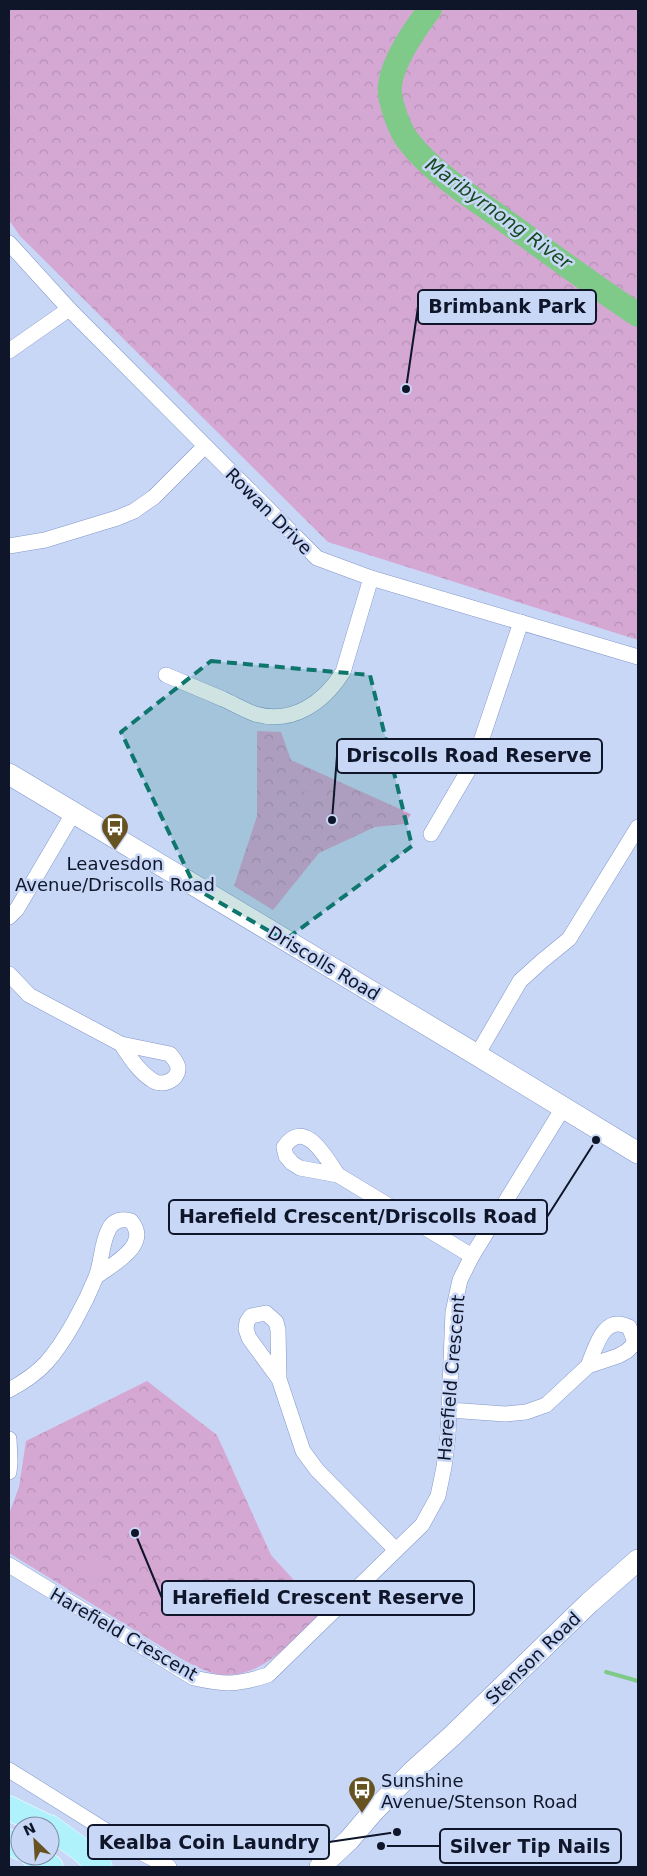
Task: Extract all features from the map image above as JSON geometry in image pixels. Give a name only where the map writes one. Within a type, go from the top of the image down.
[{"type":"main road","points":[[9,1808],[25,1816]]},
{"type":"main road","points":[[60,1835],[83,1851],[100,1867]]},
{"type":"street","name":"Rowan Drive","points":[[9,243],[69,309],[317,558],[371,578],[638,656]]},
{"type":"street","points":[[9,351],[69,309]]},
{"type":"street","points":[[9,546],[45,540],[117,518],[134,510],[154,497],[205,446]]},
{"type":"street","points":[[166,674],[256,714],[287,715],[305,710],[322,699],[343,672],[371,578]]},
{"type":"street","points":[[430,834],[475,759],[522,622]]},
{"type":"street","name":"Driscolls Road","points":[[9,774],[478,1055],[638,1154]]},
{"type":"street","points":[[9,917],[17,909],[74,812]]},
{"type":"street","points":[[478,1055],[520,981],[542,960],[569,939],[638,827]]},
{"type":"street","points":[[9,974],[29,995],[121,1044]]},
{"type":"street","name":"Harefield Crescent","points":[[9,1565],[194,1678],[219,1684],[243,1683],[268,1675],[422,1525],[438,1496],[448,1436],[453,1312],[460,1280],[472,1256],[563,1108]]},
{"type":"street","points":[[338,1175],[472,1256]]},
{"type":"street","points":[[9,1390],[45,1364],[65,1338],[96,1276]]},
{"type":"street","points":[[449,1410],[505,1414],[526,1412],[546,1404],[588,1366]]},
{"type":"street","points":[[279,1379],[303,1451],[317,1470],[396,1550]]},
{"type":"street","points":[[9,1440],[9,1472]]},
{"type":"street","name":"Stenson Road","points":[[320,1867],[356,1832],[372,1812],[397,1787],[589,1604],[638,1560]]},
{"type":"street","name":"Stenson Road","points":[[614,1581],[638,1571]]},
{"type":"street","name":"Stenson Road","points":[[332,1867],[415,1785],[452,1736]]},
{"type":"street","points":[[9,1770],[140,1852],[170,1867]]},
{"type":"street","points":[[140,1852],[146,1867]]},
{"type":"highlighted area","points":[[211,661],[370,675],[412,846],[285,940],[196,889],[121,732]]},
{"type":"green space","points":[[9,9],[638,9],[638,640],[328,542],[20,236],[9,220]]},
{"type":"green space","points":[[257,731],[281,732],[291,760],[411,814],[405,824],[375,827],[319,853],[273,910],[234,886],[257,816]]},
{"type":"green space","points":[[305,790],[318,795],[311,812],[298,807]]},
{"type":"green space","points":[[147,1381],[217,1435],[271,1555],[323,1612],[278,1654],[253,1670],[239,1674],[224,1675],[212,1673],[195,1666],[9,1553],[9,1514],[19,1487],[26,1441]]},
{"type":"green space","points":[[93,1555],[105,1558],[100,1577],[89,1573],[85,1567],[84,1563]]},
{"type":"waterway","name":"Maribyrnong River","points":[[430,9],[400,55],[395,65],[390,85],[393,107],[406,137],[419,154],[456,186],[638,315]]},
{"type":"waterway","points":[[606,1672],[638,1681]]},
{"type":"place","name":"Brimbank Park","points":[[406,389]]},
{"type":"place","name":"Driscolls Road Reserve","points":[[332,820]]},
{"type":"place","name":"Leavesdon Avenue/Driscolls Road","points":[[115,851]]},
{"type":"place","name":"Harefield Crescent/Driscolls Road","points":[[596,1140]]},
{"type":"place","name":"Harefield Crescent Reserve","points":[[135,1533]]},
{"type":"place","name":"Sunshine Avenue/Stenson Road","points":[[362,1814]]},
{"type":"place","name":"Kealba Coin Laundry","points":[[397,1832]]},
{"type":"place","name":"Silver Tip Nails","points":[[381,1846]]}]
